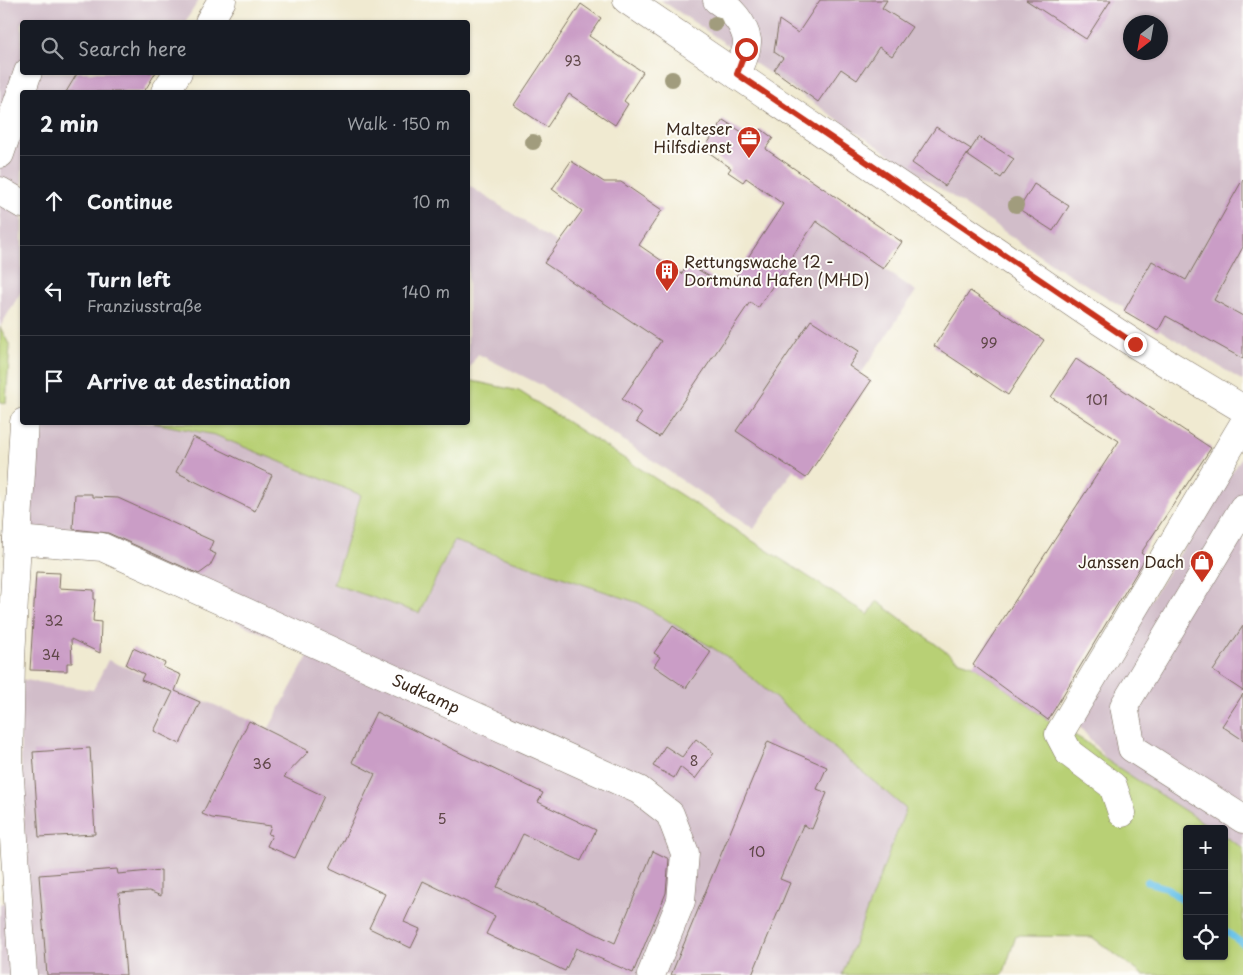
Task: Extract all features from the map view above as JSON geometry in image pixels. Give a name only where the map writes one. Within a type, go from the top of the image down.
[{"type":"street","points":[[210,20],[222,0]]},
{"type":"street","points":[[627,0],[660,9],[737,74],[1086,312],[1243,409]]},
{"type":"street","points":[[717,0],[727,7],[739,20],[747,40],[746,49],[737,74]]},
{"type":"street","points":[[22,90],[27,75]]},
{"type":"street","points":[[166,90],[176,75]]},
{"type":"street","points":[[0,154],[20,95]]},
{"type":"street","points":[[0,191],[20,203]]},
{"type":"street","points":[[23,975],[9,762],[11,659],[24,425]]},
{"type":"street","points":[[1122,812],[1113,786],[1069,752],[1059,734],[1243,425]]},
{"type":"street","points":[[1243,508],[1124,706],[1132,748],[1243,819]]},
{"type":"street","name":"Sudkamp","points":[[17,540],[102,547],[640,790],[670,814],[685,852],[681,901],[651,975]]},
{"type":"shaded area","points":[[0,0],[199,0],[186,20],[20,20],[20,75],[154,75],[143,90],[20,90],[20,293],[0,327]]},
{"type":"shaded area","points":[[661,0],[1243,0],[1243,381],[1054,265]]},
{"type":"shaded area","points":[[802,175],[902,242],[884,269],[916,291],[861,374],[849,366],[784,463],[793,470],[754,529],[541,385],[478,354],[470,367],[470,186],[559,244],[718,303]]},
{"type":"shaded area","points":[[33,425],[164,425],[215,435],[361,495],[333,584],[419,613],[454,541],[639,603],[726,656],[906,809],[842,975],[0,975],[0,904],[26,892],[18,679],[93,690],[108,660],[269,728],[309,654],[95,559],[26,553]]},
{"type":"shaded area","name":"Janssen Dach","points":[[1243,455],[1243,848],[1228,839],[1228,825],[1207,825],[1108,761],[1080,727],[1079,712]]},
{"type":"green space","points":[[0,327],[10,346],[6,403],[0,402]]},
{"type":"green space","points":[[470,380],[519,391],[868,615],[877,601],[957,660],[973,665],[1048,720],[1086,742],[1108,761],[1207,825],[1183,825],[1183,960],[1228,960],[1228,839],[1243,848],[1243,975],[1143,975],[1092,937],[1016,936],[1003,975],[842,975],[906,809],[726,656],[639,603],[454,541],[419,613],[333,584],[361,495],[215,435],[164,425],[470,425]]},
{"type":"building","points":[[820,0],[887,0],[882,8],[912,27],[892,56],[879,47],[857,80],[841,69],[818,102],[774,70],[783,58],[774,52],[779,20],[798,33]]},
{"type":"building","points":[[1026,0],[1111,0],[1086,39]]},
{"type":"building","points":[[581,4],[601,18],[589,36],[643,72],[624,101],[628,104],[615,125],[569,94],[547,127],[514,105]]},
{"type":"building","points":[[76,75],[154,75],[145,90],[67,90]]},
{"type":"building","points":[[723,120],[753,139],[761,129],[773,138],[766,148],[767,150],[902,242],[883,269],[816,221],[758,308],[750,302],[659,437],[636,422],[642,413],[622,399],[661,341],[544,263],[582,211],[552,189],[571,161],[604,182],[621,182],[662,210],[639,245],[681,274],[689,264],[728,288],[783,204],[746,178],[743,182],[728,172],[731,168],[704,149]]},
{"type":"building","points":[[936,127],[971,149],[945,186],[912,163]]},
{"type":"building","points":[[979,137],[1014,159],[1001,178],[967,155]]},
{"type":"building","points":[[1243,179],[1243,247],[1214,300],[1243,316],[1243,359],[1166,316],[1158,331],[1124,311],[1152,261],[1186,280]]},
{"type":"building","points":[[1034,184],[1069,206],[1053,231],[1019,209]]},
{"type":"building","points":[[970,291],[1044,340],[1008,395],[934,346]]},
{"type":"building","points":[[811,320],[859,351],[849,366],[871,381],[806,478],[736,431]]},
{"type":"building","points":[[1076,359],[1211,448],[1141,553],[1146,557],[1048,720],[973,665],[1119,441],[1051,397]]},
{"type":"building","points":[[193,437],[272,475],[255,511],[176,472]]},
{"type":"building","points":[[75,494],[92,494],[92,497],[118,498],[213,541],[209,551],[216,554],[210,566],[199,574],[108,533],[73,529]]},
{"type":"building","points":[[36,572],[60,573],[59,588],[94,590],[93,621],[101,622],[100,653],[71,639],[72,663],[67,663],[67,671],[30,670]]},
{"type":"building","points":[[673,626],[711,652],[686,688],[654,666],[660,657],[654,653]]},
{"type":"building","points":[[1243,626],[1243,691],[1213,671]]},
{"type":"building","points":[[133,648],[165,663],[163,667],[181,675],[175,691],[200,702],[180,744],[154,731],[173,692],[141,680],[144,674],[126,665]]},
{"type":"building","points":[[1243,694],[1243,740],[1222,726]]},
{"type":"building","points":[[376,712],[543,793],[538,802],[596,830],[581,861],[523,834],[497,887],[615,943],[653,851],[669,859],[666,893],[633,973],[576,948],[565,971],[486,934],[495,916],[423,881],[404,922],[420,929],[411,948],[369,928],[385,894],[330,868],[375,774],[352,762]]},
{"type":"building","points":[[249,721],[309,751],[284,777],[324,796],[295,858],[267,846],[272,835],[268,834],[271,826],[212,818],[202,814]]},
{"type":"building","points":[[696,739],[714,753],[695,779],[680,767],[674,778],[653,766],[665,746],[682,757]]},
{"type":"building","points":[[768,741],[827,767],[817,789],[827,793],[812,829],[803,825],[780,879],[790,883],[752,975],[671,975]]},
{"type":"building","points":[[90,748],[95,834],[39,837],[33,752]]},
{"type":"building","points":[[117,869],[118,874],[161,870],[161,896],[149,891],[119,893],[126,975],[47,975],[39,875]]},
{"type":"waterway","points":[[1147,882],[1167,888],[1183,901]]},
{"type":"waterway","points":[[1228,933],[1243,944]]},
{"type":"place","name":"Malteser Hilfsdienst","points":[[749,159]]},
{"type":"place","name":"Rettungswache 12 - Dortmund Hafen (MHD)","points":[[667,292]]},
{"type":"place","name":"Janssen Dach","points":[[1202,583]]},
{"type":"route","points":[[746,49],[737,74],[983,243],[1135,344]]}]
